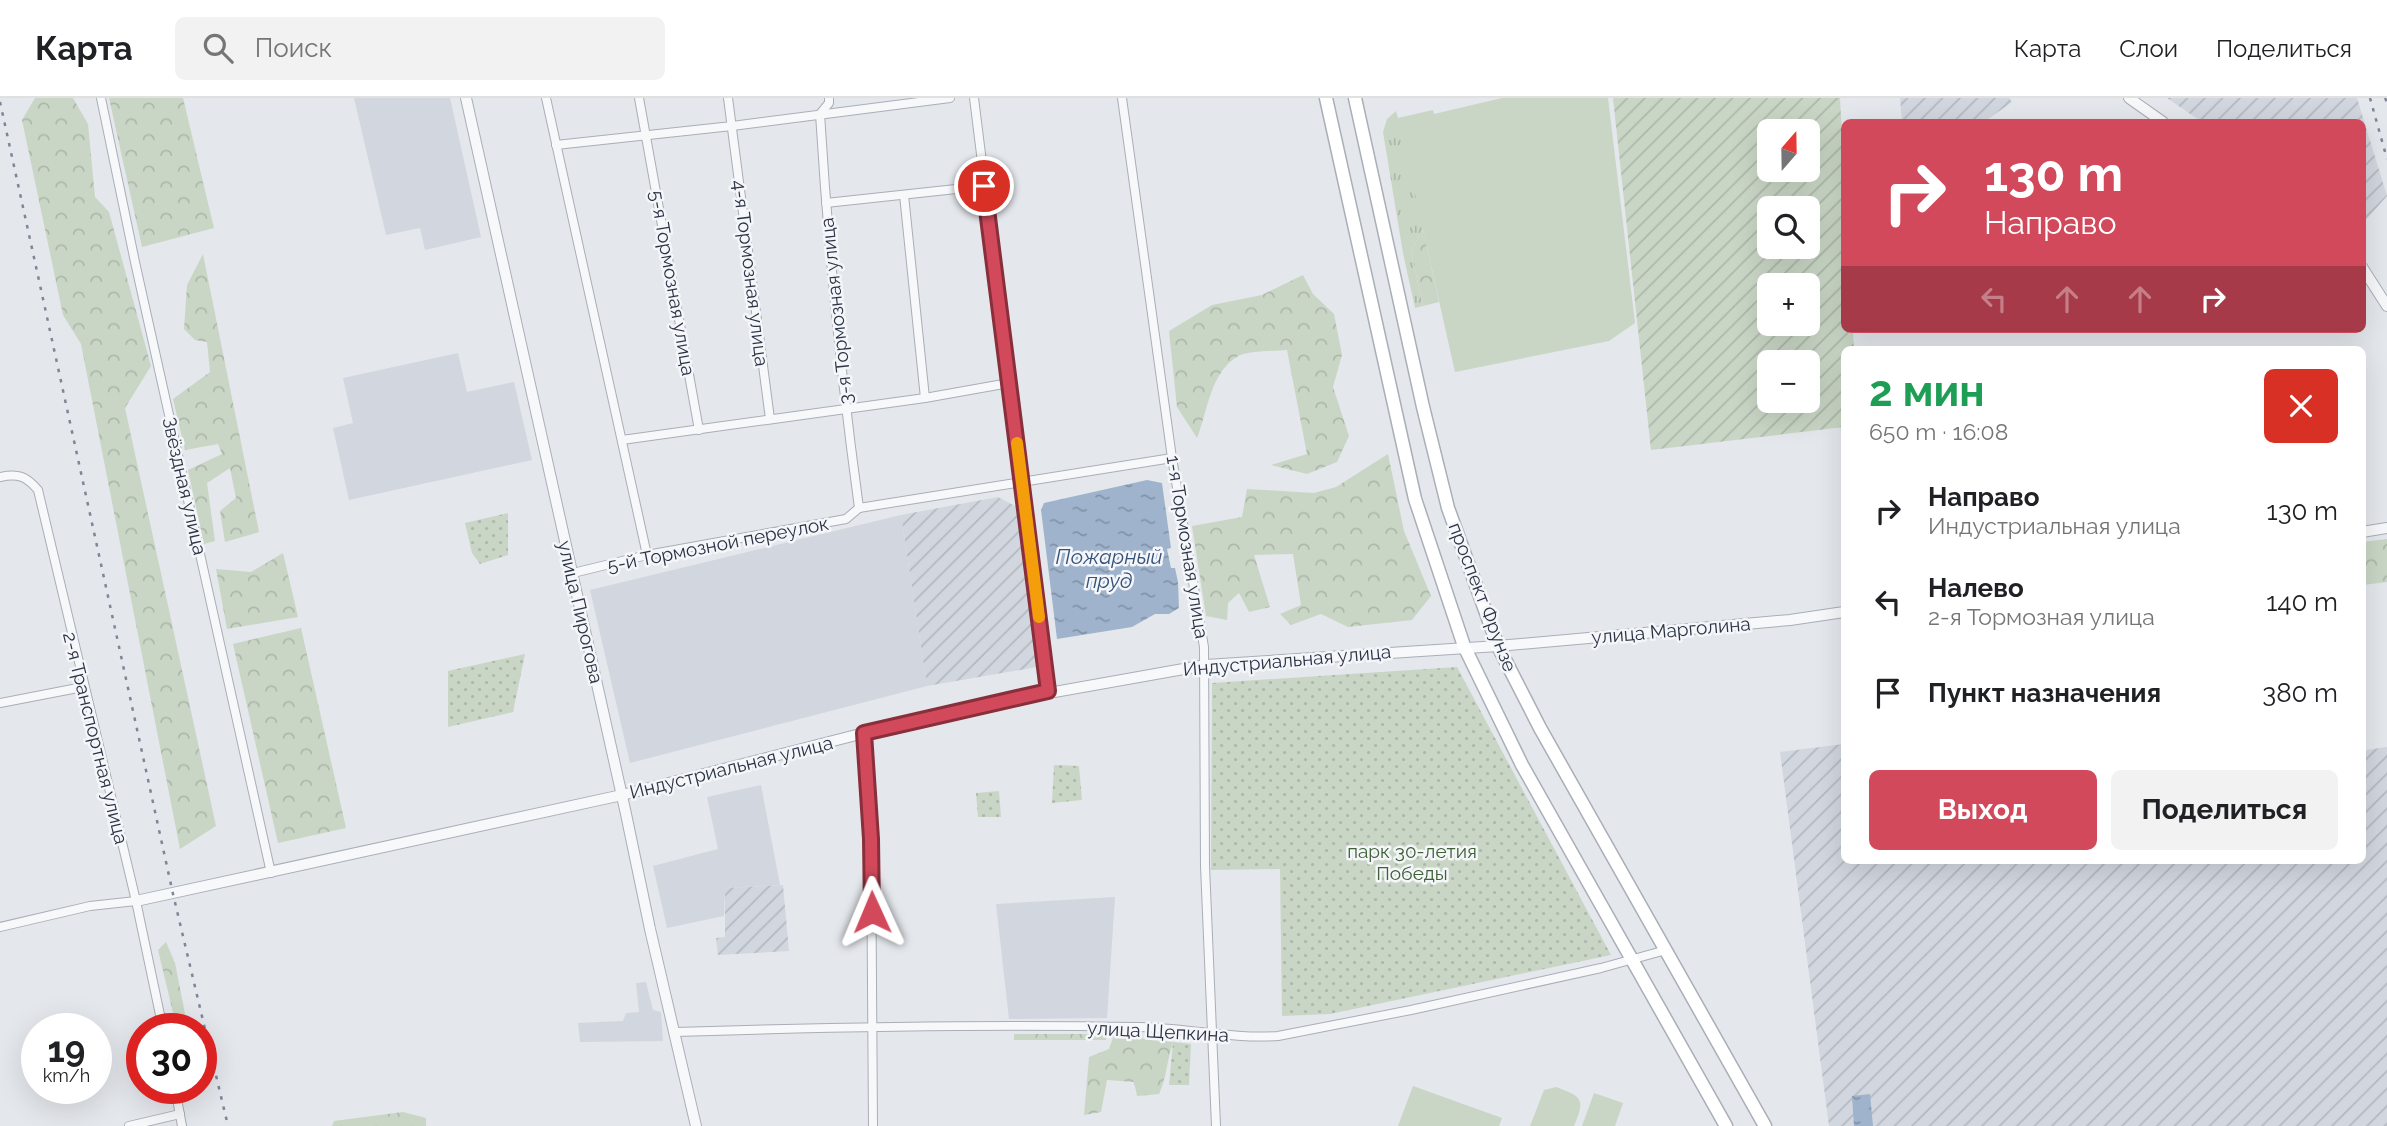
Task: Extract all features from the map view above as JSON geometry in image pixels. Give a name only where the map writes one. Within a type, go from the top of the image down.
[{"type":"main road","name":"проспект Фрунзе","points":[[1326,98],[1415,499],[1464,646],[1522,765],[1726,1126]]},
{"type":"main road","name":"проспект Фрунзе","points":[[1355,98],[1448,508],[1498,646],[1540,728],[1765,1126]]},
{"type":"street","name":"Звёздная улица","points":[[101,98],[271,873]]},
{"type":"street","name":"улица Пирогова","points":[[466,98],[696,1126]]},
{"type":"street","points":[[546,98],[646,555]]},
{"type":"street","name":"5-я Тормозная улица","points":[[639,98],[699,430]]},
{"type":"street","name":"4-я Тормозная улица","points":[[728,98],[770,419]]},
{"type":"street","points":[[820,114],[829,103],[829,98]]},
{"type":"street","points":[[556,145],[950,98]]},
{"type":"street","points":[[974,98],[1048,691]]},
{"type":"street","name":"1-я Тормозная улица","points":[[1122,98],[1172,458],[1206,665],[1205,866],[1216,1126]]},
{"type":"street","points":[[2129,98],[2159,119]]},
{"type":"street","name":"3-я Тормозная улица","points":[[820,114],[845,409],[859,508]]},
{"type":"street","points":[[826,203],[984,186]]},
{"type":"street","points":[[904,195],[925,398]]},
{"type":"street","points":[[2366,273],[2387,306]]},
{"type":"street","points":[[622,440],[925,398],[1009,383]]},
{"type":"street","name":"5-й Тормозной переулок","points":[[573,573],[646,555],[846,519],[859,508],[1172,458]]},
{"type":"street","name":"2-я Транспортная улица","points":[[0,477],[15,474],[29,479],[38,490],[136,901],[160,1013]]},
{"type":"street","points":[[2366,531],[2387,528]]},
{"type":"street","name":"улица Марголина","points":[[1498,646],[1790,620],[1841,612]]},
{"type":"street","name":"Индустриальная улица","points":[[136,901],[622,795],[864,733],[1048,691],[1206,665],[1464,646],[1498,646]]},
{"type":"street","points":[[0,703],[83,687]]},
{"type":"street","points":[[864,733],[871,839],[873,1126]]},
{"type":"street","points":[[0,927],[90,906],[136,901]]},
{"type":"street","name":"улица Щепкина","points":[[675,1032],[873,1027],[1143,1027],[1257,1037],[1278,1036],[1633,961],[1666,950]]},
{"type":"street","points":[[178,1104],[183,1126]]},
{"type":"street","points":[[129,1126],[180,1114]]},
{"type":"shaded area","points":[[354,98],[450,98],[481,237],[425,250],[420,228],[386,235]]},
{"type":"shaded area","points":[[1900,98],[2009,98],[2012,102],[1988,119],[1902,119]]},
{"type":"shaded area","points":[[2167,98],[2357,98],[2363,119],[2198,119]]},
{"type":"shaded area","points":[[2366,127],[2387,196],[2366,220]]},
{"type":"shaded area","points":[[458,353],[467,392],[514,382],[532,460],[349,500],[333,428],[353,423],[343,378]]},
{"type":"shaded area","points":[[998,497],[1017,507],[1037,667],[927,686],[901,515]]},
{"type":"shaded area","points":[[901,515],[927,686],[630,763],[590,590]]},
{"type":"shaded area","points":[[1841,744],[1841,864],[2366,864],[2366,750],[2387,747],[2387,1126],[1829,1126],[1780,752]]},
{"type":"shaded area","points":[[761,785],[780,885],[725,888],[724,916],[667,928],[653,866],[718,849],[707,797]]},
{"type":"shaded area","points":[[783,885],[789,951],[718,955],[716,938],[725,937],[725,888]]},
{"type":"shaded area","points":[[1115,897],[1107,1018],[1009,1019],[996,904]]},
{"type":"shaded area","points":[[646,982],[653,1010],[661,1012],[663,1041],[580,1042],[578,1023],[623,1021],[626,1013],[639,1012],[636,983]]},
{"type":"green space","points":[[35,98],[73,98],[88,124],[95,197],[109,212],[151,366],[125,408],[216,826],[180,849],[81,344],[63,315],[22,120]]},
{"type":"green space","points":[[109,98],[183,98],[214,228],[142,247]]},
{"type":"green space","points":[[1502,98],[1608,98],[1635,323],[1609,341],[1455,372],[1398,118],[1433,110],[1434,114]]},
{"type":"green space","points":[[1613,98],[1840,98],[1841,333],[1853,333],[1854,346],[1841,346],[1841,427],[1651,450]]},
{"type":"green space","points":[[1396,111],[1398,118],[1405,117],[1423,229],[1411,251],[1423,306],[1415,308],[1383,132],[1387,119]]},
{"type":"green space","points":[[1423,229],[1439,302],[1423,306],[1411,251]]},
{"type":"green space","points":[[203,254],[259,532],[225,542],[220,511],[236,498],[230,468],[207,483],[215,541],[204,544],[188,470],[222,454],[218,444],[185,450],[173,399],[210,372],[207,342],[195,340],[184,329],[187,285]]},
{"type":"green space","points":[[1303,275],[1313,294],[1334,314],[1342,355],[1333,387],[1349,436],[1337,462],[1307,474],[1271,465],[1307,454],[1287,350],[1242,354],[1229,363],[1221,372],[1211,393],[1197,438],[1177,407],[1169,331],[1212,305],[1262,295]]},
{"type":"green space","points":[[1388,454],[1404,531],[1431,596],[1412,620],[1348,627],[1321,614],[1291,625],[1280,614],[1301,605],[1293,554],[1254,555],[1270,607],[1249,612],[1239,593],[1228,603],[1227,620],[1206,616],[1192,526],[1242,517],[1247,489],[1314,493],[1336,487]]},
{"type":"green space","points":[[508,513],[508,555],[480,564],[472,553],[465,523]]},
{"type":"green space","points":[[2387,539],[2387,582],[2366,585],[2366,542]]},
{"type":"green space","points":[[283,553],[298,617],[227,629],[216,569],[251,572]]},
{"type":"green space","points":[[301,628],[346,828],[278,843],[233,644]]},
{"type":"green space","points":[[525,654],[513,712],[448,727],[448,671]]},
{"type":"green space","name":"парк 30-летия Победы","points":[[1457,667],[1611,955],[1330,1014],[1282,1016],[1280,869],[1211,870],[1212,683]]},
{"type":"green space","points":[[1054,765],[1079,766],[1082,800],[1052,803]]},
{"type":"green space","points":[[999,791],[1001,817],[978,817],[976,793]]},
{"type":"green space","points":[[166,942],[175,963],[185,1013],[173,1013],[158,950]]},
{"type":"green space","points":[[1014,1034],[1106,1034],[1106,1040],[1014,1040]]},
{"type":"green space","points":[[1114,1035],[1173,1042],[1162,1088],[1159,1094],[1137,1096],[1134,1082],[1107,1080],[1101,1112],[1084,1115],[1089,1057],[1109,1049]]},
{"type":"green space","points":[[1173,1042],[1191,1044],[1189,1085],[1169,1085]]},
{"type":"green space","points":[[1413,1086],[1502,1118],[1499,1126],[1398,1126]]},
{"type":"green space","points":[[1556,1087],[1579,1100],[1580,1110],[1574,1126],[1530,1126],[1544,1090]]},
{"type":"green space","points":[[1594,1093],[1623,1103],[1615,1126],[1582,1126]]},
{"type":"green space","points":[[403,1112],[426,1118],[426,1126],[332,1126],[334,1121]]},
{"type":"water","name":"Пожарный пруд","points":[[1147,480],[1162,483],[1171,548],[1167,549],[1171,568],[1175,568],[1178,582],[1179,608],[1169,614],[1155,614],[1132,627],[1057,639],[1041,510],[1044,503]]},
{"type":"water","points":[[1870,1094],[1873,1126],[1854,1126],[1852,1096]]},
{"type":"railway","points":[[2370,98],[2387,159]]},
{"type":"railway","points":[[2385,98],[2387,102]]},
{"type":"railway","points":[[0,102],[173,894],[228,1126]]},
{"type":"slow traffic","points":[[1017,443],[1039,617]]},
{"type":"route","points":[[872,912],[871,839],[864,733],[1048,691],[984,186]]}]
